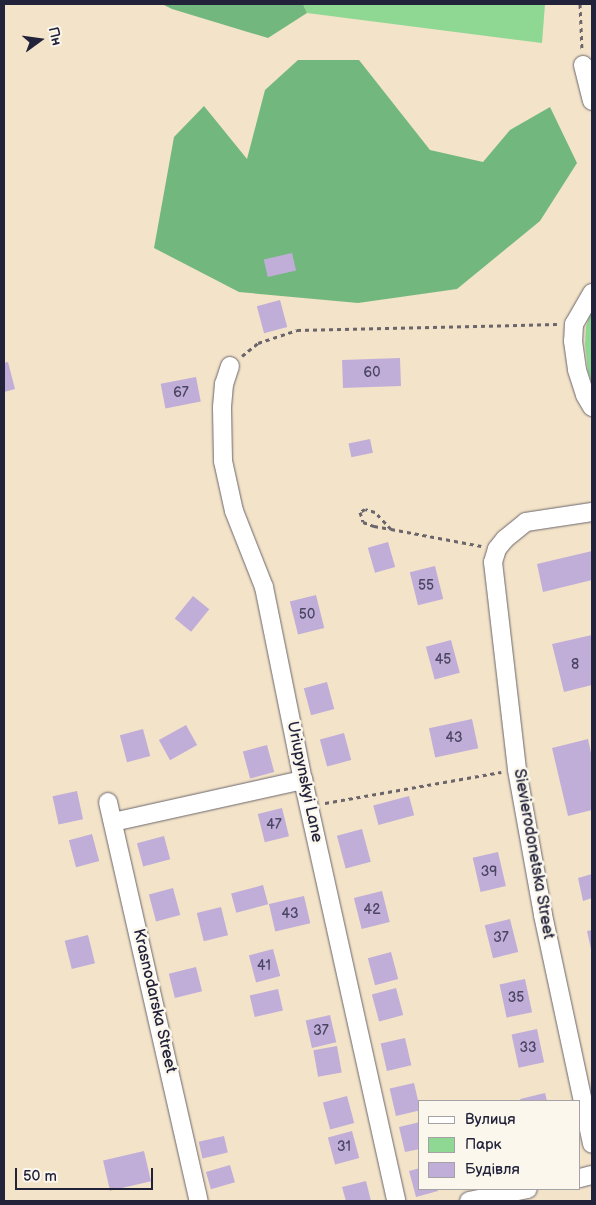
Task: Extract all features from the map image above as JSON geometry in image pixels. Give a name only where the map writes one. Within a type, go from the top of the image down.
[{"type":"street","points":[[583,66],[592,101]]},
{"type":"street","points":[[592,293],[574,324],[573,341],[577,370],[585,395],[592,406]]},
{"type":"street","name":"Uriupynskyi Lane","points":[[230,366],[224,384],[222,408],[223,461],[234,511],[264,587],[302,780],[396,1201]]},
{"type":"street","points":[[495,556],[505,539],[526,522],[592,512]]},
{"type":"street","name":"Sievierodonetska Street","points":[[495,556],[517,770],[543,915],[592,1144]]},
{"type":"street","points":[[113,822],[302,780]]},
{"type":"street","name":"Krasnodarska Street","points":[[108,802],[199,1201]]},
{"type":"street","points":[[470,1201],[523,1190]]},
{"type":"path","points":[[580,4],[583,66]]},
{"type":"path","points":[[230,366],[258,343],[297,330],[574,324]]},
{"type":"path","points":[[391,529],[375,512],[365,509],[360,512],[363,522],[495,556]]},
{"type":"path","points":[[308,806],[517,770]]},
{"type":"green space","points":[[162,4],[303,4],[307,13],[268,38],[172,9]]},
{"type":"green space","points":[[303,4],[545,4],[542,43],[307,13]]},
{"type":"green space","points":[[298,60],[359,60],[430,150],[483,162],[510,130],[550,107],[577,163],[540,221],[457,289],[358,303],[239,292],[154,248],[174,137],[204,106],[247,159],[265,90]]},
{"type":"green space","points":[[592,308],[592,384],[588,371],[585,344],[586,327]]},
{"type":"building","points":[[292,253],[296,271],[268,277],[264,260]]},
{"type":"building","points":[[280,300],[287,327],[264,333],[257,306]]},
{"type":"building","points":[[400,358],[401,386],[343,388],[342,360]]},
{"type":"building","points":[[8,362],[15,389],[4,392],[4,363]]},
{"type":"building","points":[[196,377],[201,402],[165,408],[161,384]]},
{"type":"building","points":[[370,439],[373,453],[351,457],[348,444]]},
{"type":"building","points":[[388,542],[395,567],[375,573],[368,548]]},
{"type":"building","points":[[592,551],[592,580],[543,592],[537,564]]},
{"type":"building","points":[[435,566],[443,599],[418,605],[410,572]]},
{"type":"building","points":[[316,595],[324,628],[298,635],[290,602]]},
{"type":"building","points":[[193,596],[209,609],[191,632],[175,619]]},
{"type":"building","points":[[592,635],[592,685],[564,692],[552,644]]},
{"type":"building","points":[[451,640],[460,673],[435,680],[426,647]]},
{"type":"building","points":[[327,682],[334,709],[311,715],[304,688]]},
{"type":"building","points":[[472,719],[478,748],[435,757],[429,728]]},
{"type":"building","points":[[186,725],[197,745],[170,760],[159,740]]},
{"type":"building","points":[[143,729],[150,756],[127,762],[120,735]]},
{"type":"building","points":[[344,733],[351,760],[327,767],[320,739]]},
{"type":"building","points":[[588,739],[592,758],[592,810],[568,816],[552,748]]},
{"type":"building","points":[[267,745],[274,772],[250,779],[243,751]]},
{"type":"building","points":[[77,791],[83,819],[59,825],[53,796]]},
{"type":"building","points":[[409,796],[414,815],[378,825],[373,806]]},
{"type":"building","points":[[282,808],[289,836],[265,842],[258,814]]},
{"type":"building","points":[[362,829],[371,862],[346,869],[337,836]]},
{"type":"building","points":[[92,834],[99,861],[76,867],[69,840]]},
{"type":"building","points":[[164,836],[170,859],[143,866],[137,843]]},
{"type":"building","points":[[498,852],[506,886],[481,892],[473,858]]},
{"type":"building","points":[[592,874],[592,898],[583,901],[578,878]]},
{"type":"building","points":[[263,885],[268,904],[236,913],[231,894]]},
{"type":"building","points":[[173,888],[180,915],[156,922],[149,894]]},
{"type":"building","points":[[382,891],[390,922],[362,929],[354,898]]},
{"type":"building","points":[[304,896],[310,923],[275,931],[269,904]]},
{"type":"building","points":[[221,907],[228,935],[204,941],[197,913]]},
{"type":"building","points":[[510,919],[518,952],[493,958],[485,925]]},
{"type":"building","points":[[592,930],[592,949],[591,949],[587,931]]},
{"type":"building","points":[[88,935],[95,963],[72,969],[65,941]]},
{"type":"building","points":[[273,949],[280,976],[256,983],[249,955]]},
{"type":"building","points":[[391,952],[398,979],[375,985],[368,958]]},
{"type":"building","points":[[196,967],[202,991],[175,998],[169,974]]},
{"type":"building","points":[[525,979],[532,1012],[507,1018],[500,984]]},
{"type":"building","points":[[396,988],[403,1015],[379,1022],[372,994]]},
{"type":"building","points":[[278,989],[283,1010],[255,1017],[250,996]]},
{"type":"building","points":[[330,1015],[336,1042],[312,1048],[306,1021]]},
{"type":"building","points":[[537,1029],[544,1062],[519,1068],[512,1034]]},
{"type":"building","points":[[405,1038],[411,1065],[387,1071],[381,1044]]},
{"type":"building","points":[[337,1046],[342,1073],[318,1077],[313,1050]]},
{"type":"building","points":[[414,1083],[418,1111],[396,1116],[390,1089]]},
{"type":"building","points":[[545,1093],[547,1100],[520,1100]]},
{"type":"building","points":[[347,1096],[354,1123],[330,1130],[323,1102]]},
{"type":"building","points":[[418,1122],[418,1149],[405,1152],[399,1127]]},
{"type":"building","points":[[352,1131],[359,1158],[335,1165],[328,1137]]},
{"type":"building","points":[[224,1136],[228,1153],[202,1158],[199,1142]]},
{"type":"building","points":[[144,1151],[151,1181],[110,1191],[103,1160]]},
{"type":"building","points":[[230,1165],[235,1182],[211,1189],[206,1172]]},
{"type":"building","points":[[418,1169],[418,1190],[438,1191],[416,1197],[409,1171]]},
{"type":"building","points":[[366,1181],[371,1201],[346,1201],[342,1187]]}]
